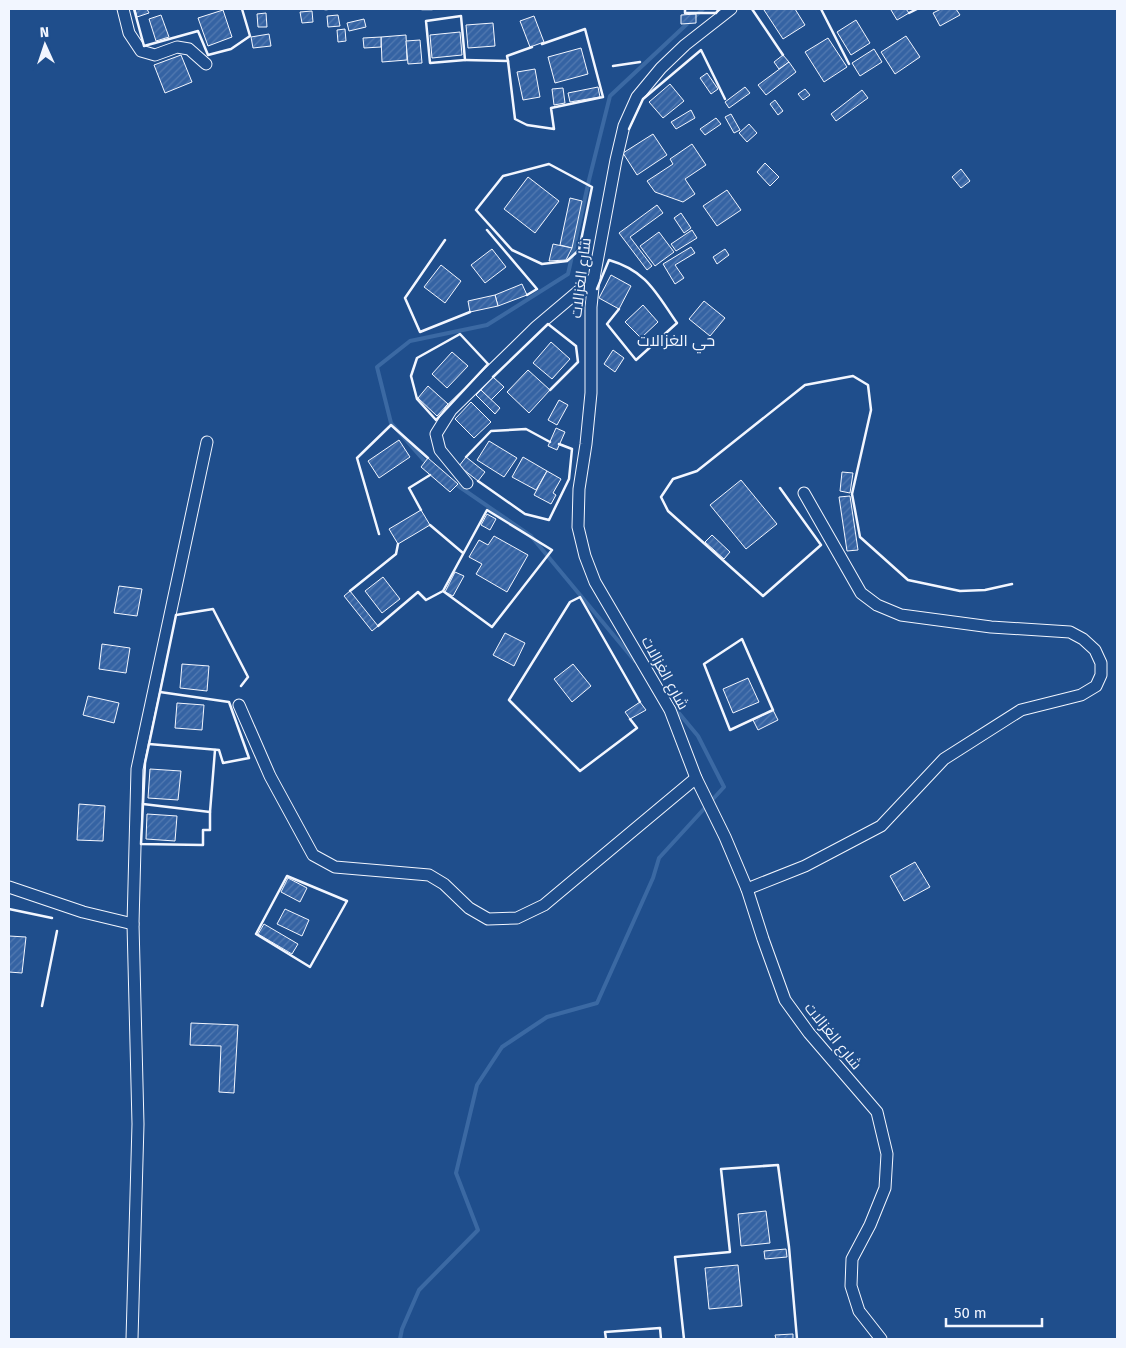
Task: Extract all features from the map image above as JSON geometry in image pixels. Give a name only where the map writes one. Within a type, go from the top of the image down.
[{"type":"street","points":[[123,9],[129,33],[141,51],[155,55],[177,47],[189,49],[206,64]]},
{"type":"street","name":"شارع الغزالات","points":[[730,9],[685,45],[661,68],[637,97],[624,126],[594,278],[591,306],[591,393],[579,489],[578,527],[585,556],[595,582],[670,710],[696,778],[725,837],[747,889],[785,1000],[809,1033],[877,1112],[887,1154],[885,1188],[852,1259],[851,1286],[858,1311],[881,1339]]},
{"type":"street","points":[[467,482],[440,450],[436,434],[443,421],[451,410],[536,327],[594,278]]},
{"type":"street","points":[[132,1339],[138,1124],[133,924],[137,769],[206,442]]},
{"type":"street","points":[[747,889],[804,866],[881,826],[944,759],[1021,710],[1081,695],[1096,686],[1101,675],[1101,662],[1095,650],[1083,639],[1070,632],[991,627],[901,615],[877,605],[861,593],[804,493]]},
{"type":"street","points":[[239,705],[270,776],[313,855],[335,867],[429,875],[444,884],[469,908],[488,919],[517,918],[544,905],[696,778]]},
{"type":"street","points":[[9,887],[83,912],[133,924]]},
{"type":"building","points":[[135,9],[147,9],[149,13],[137,17]]},
{"type":"building","points":[[795,9],[805,25],[783,39],[764,10]]},
{"type":"building","points":[[892,9],[906,9],[909,13],[897,20]]},
{"type":"building","points":[[941,9],[956,9],[960,15],[940,26],[933,13]]},
{"type":"building","points":[[223,10],[232,37],[208,46],[198,18]]},
{"type":"building","points":[[312,11],[313,22],[302,23],[300,12]]},
{"type":"building","points":[[266,13],[267,27],[258,27],[257,14]]},
{"type":"building","points":[[696,14],[696,23],[681,24],[681,15]]},
{"type":"building","points":[[161,15],[169,37],[156,41],[149,19]]},
{"type":"building","points":[[338,15],[340,26],[328,27],[327,16]]},
{"type":"building","points":[[534,16],[544,42],[530,47],[520,21]]},
{"type":"building","points":[[364,19],[366,27],[349,31],[347,23]]},
{"type":"building","points":[[856,20],[870,43],[851,55],[837,32]]},
{"type":"building","points":[[493,23],[495,46],[468,48],[466,25]]},
{"type":"building","points":[[345,29],[346,41],[338,42],[337,30]]},
{"type":"building","points":[[460,32],[462,55],[432,58],[430,35]]},
{"type":"building","points":[[269,34],[271,46],[253,48],[251,37]]},
{"type":"building","points":[[406,35],[407,60],[382,62],[381,37]]},
{"type":"building","points":[[906,36],[920,57],[895,74],[881,52]]},
{"type":"building","points":[[381,37],[381,47],[364,48],[363,38]]},
{"type":"building","points":[[828,38],[847,67],[824,82],[805,52]]},
{"type":"building","points":[[420,40],[422,63],[408,64],[406,41]]},
{"type":"building","points":[[581,48],[588,74],[555,83],[548,57]]},
{"type":"building","points":[[874,49],[882,62],[860,76],[852,63]]},
{"type":"building","points":[[181,55],[192,82],[165,93],[154,65]]},
{"type":"building","points":[[783,55],[789,62],[779,69],[774,62]]},
{"type":"building","points":[[789,62],[796,72],[766,95],[758,85]]},
{"type":"building","points":[[535,69],[540,97],[523,100],[517,72]]},
{"type":"building","points":[[707,73],[718,89],[711,94],[700,78]]},
{"type":"building","points":[[670,84],[684,101],[663,118],[649,102]]},
{"type":"building","points":[[598,87],[600,97],[570,102],[568,93]]},
{"type":"building","points":[[745,87],[750,93],[729,108],[725,102]]},
{"type":"building","points":[[563,88],[565,103],[554,105],[552,89]]},
{"type":"building","points":[[805,89],[810,95],[803,100],[798,94]]},
{"type":"building","points":[[862,90],[868,98],[836,121],[831,114]]},
{"type":"building","points":[[775,100],[783,111],[778,115],[770,104]]},
{"type":"building","points":[[691,110],[695,118],[676,129],[671,122]]},
{"type":"building","points":[[731,114],[740,130],[734,133],[725,117]]},
{"type":"building","points":[[716,118],[721,124],[705,135],[700,129]]},
{"type":"building","points":[[749,124],[757,133],[747,142],[739,133]]},
{"type":"building","points":[[653,134],[667,155],[637,175],[623,153]]},
{"type":"building","points":[[692,144],[706,165],[685,179],[695,194],[683,202],[655,192],[647,181],[673,164],[670,159]]},
{"type":"building","points":[[765,163],[779,177],[770,186],[757,172]]},
{"type":"building","points":[[961,169],[970,181],[961,188],[952,177]]},
{"type":"building","points":[[528,177],[559,201],[535,233],[504,209]]},
{"type":"building","points":[[727,190],[741,210],[717,226],[703,206]]},
{"type":"building","points":[[570,198],[582,201],[572,248],[560,245]]},
{"type":"building","points":[[657,205],[663,213],[630,237],[652,266],[647,270],[619,233]]},
{"type":"building","points":[[681,213],[691,228],[684,233],[674,218]]},
{"type":"building","points":[[692,230],[697,238],[676,251],[671,244]]},
{"type":"building","points":[[659,232],[674,252],[655,266],[640,246]]},
{"type":"building","points":[[553,244],[572,248],[566,260],[549,261]]},
{"type":"building","points":[[691,247],[695,253],[675,265],[684,278],[675,284],[663,264]]},
{"type":"building","points":[[492,249],[506,267],[485,283],[471,265]]},
{"type":"building","points":[[725,249],[729,255],[717,264],[713,257]]},
{"type":"building","points":[[441,265],[461,281],[445,303],[424,287]]},
{"type":"building","points":[[611,275],[631,286],[619,309],[599,298]]},
{"type":"building","points":[[522,284],[527,295],[498,306],[495,295]]},
{"type":"building","points":[[495,295],[498,306],[470,312],[468,301]]},
{"type":"building","points":[[704,301],[725,318],[710,336],[689,319]]},
{"type":"building","points":[[643,305],[658,322],[641,338],[625,322]]},
{"type":"building","points":[[551,342],[570,359],[552,379],[533,363]]},
{"type":"building","points":[[613,350],[624,358],[615,372],[604,364]]},
{"type":"building","points":[[452,352],[468,366],[447,388],[432,374]]},
{"type":"building","points":[[528,370],[550,390],[529,413],[507,392]]},
{"type":"building","points":[[493,377],[504,387],[491,400],[481,390]]},
{"type":"building","points":[[428,386],[448,404],[437,416],[418,398]]},
{"type":"building","points":[[481,390],[500,408],[495,414],[476,395]]},
{"type":"building","points":[[559,400],[568,405],[557,425],[548,420]]},
{"type":"building","points":[[471,402],[491,422],[474,438],[455,419]]},
{"type":"building","points":[[556,428],[565,432],[557,450],[548,446]]},
{"type":"building","points":[[399,440],[410,457],[379,478],[368,461]]},
{"type":"building","points":[[489,441],[517,458],[504,477],[477,460]]},
{"type":"building","points":[[466,457],[485,472],[478,481],[459,466]]},
{"type":"building","points":[[523,457],[547,471],[536,490],[512,477]]},
{"type":"building","points":[[428,458],[458,484],[450,492],[421,467]]},
{"type":"building","points":[[547,471],[561,479],[553,493],[556,495],[551,504],[534,495]]},
{"type":"building","points":[[842,472],[853,473],[850,493],[840,491]]},
{"type":"building","points":[[741,480],[777,524],[746,549],[710,505]]},
{"type":"building","points":[[850,496],[858,550],[847,551],[839,497]]},
{"type":"building","points":[[421,510],[430,525],[398,544],[389,529]]},
{"type":"building","points":[[487,514],[496,519],[490,530],[481,525]]},
{"type":"building","points":[[712,535],[730,552],[724,559],[705,542]]},
{"type":"building","points":[[494,536],[528,555],[507,592],[476,574],[482,564],[469,557],[479,540],[488,545]]},
{"type":"building","points":[[455,572],[464,576],[453,596],[445,592]]},
{"type":"building","points":[[383,577],[400,599],[382,613],[365,591]]},
{"type":"building","points":[[119,586],[142,589],[137,616],[114,613]]},
{"type":"building","points":[[350,591],[378,626],[372,631],[344,596]]},
{"type":"building","points":[[505,633],[525,643],[514,666],[493,655]]},
{"type":"building","points":[[102,644],[130,648],[126,673],[99,669]]},
{"type":"building","points":[[182,664],[209,666],[207,691],[180,688]]},
{"type":"building","points":[[573,664],[591,686],[572,702],[554,679]]},
{"type":"building","points":[[748,678],[759,702],[733,713],[723,689]]},
{"type":"building","points":[[88,696],[119,703],[114,723],[83,715]]},
{"type":"building","points":[[640,702],[646,710],[630,719],[625,712]]},
{"type":"building","points":[[177,703],[204,705],[202,730],[175,728]]},
{"type":"building","points":[[773,710],[778,720],[758,730],[753,720]]},
{"type":"building","points":[[150,769],[181,771],[178,800],[148,798]]},
{"type":"building","points":[[79,804],[105,806],[103,841],[77,840]]},
{"type":"building","points":[[147,814],[177,816],[175,841],[146,839]]},
{"type":"building","points":[[915,862],[930,887],[904,901],[890,876]]},
{"type":"building","points":[[288,878],[307,888],[300,902],[281,892]]},
{"type":"building","points":[[285,909],[309,920],[302,936],[277,924]]},
{"type":"building","points":[[264,924],[298,944],[292,954],[258,934]]},
{"type":"building","points":[[9,936],[26,937],[22,973],[9,972]]},
{"type":"building","points":[[191,1023],[238,1025],[234,1093],[219,1092],[221,1046],[190,1045]]},
{"type":"building","points":[[766,1211],[770,1243],[741,1246],[738,1214]]},
{"type":"building","points":[[786,1249],[787,1257],[765,1259],[764,1251]]},
{"type":"building","points":[[738,1265],[742,1306],[709,1309],[705,1268]]},
{"type":"building","points":[[793,1334],[793,1339],[776,1339],[775,1335]]},
{"type":"waterway","points":[[428,465],[391,423],[377,367],[410,341],[487,325],[568,274],[610,96],[703,9]]},
{"type":"waterway","points":[[454,483],[531,536],[635,661]]},
{"type":"waterway","points":[[400,1339],[402,1329],[419,1290],[478,1230],[456,1173],[477,1085],[502,1047],[547,1017],[597,1003],[653,878],[659,858],[724,787],[698,736],[673,706]]},
{"type":"wall","points":[[134,9],[144,46],[198,31],[208,55],[231,49],[250,36],[242,9]]},
{"type":"wall","points":[[422,9],[432,9]]},
{"type":"wall","points":[[685,9],[685,13],[716,13],[719,9]]},
{"type":"wall","points":[[752,9],[783,55]]},
{"type":"wall","points":[[821,9],[849,64]]},
{"type":"wall","points":[[909,13],[917,9]]},
{"type":"wall","points":[[461,16],[465,60],[430,63],[426,21],[461,16]]},
{"type":"wall","points":[[465,60],[508,61],[515,119],[527,125],[554,129],[551,108],[603,97],[585,29],[542,44]]},
{"type":"wall","points":[[508,61],[507,56],[532,47]]},
{"type":"wall","points":[[629,129],[643,99],[701,50],[725,99]]},
{"type":"wall","points":[[613,66],[640,62]]},
{"type":"wall","points":[[549,164],[592,187],[579,250],[567,261],[542,264],[512,250],[476,210],[503,176],[549,164]]},
{"type":"wall","points":[[487,230],[537,289],[527,295]]},
{"type":"wall","points":[[445,240],[405,298],[420,332],[470,312]]},
{"type":"wall","points":[[597,289],[609,260],[622,265],[633,270],[649,284],[677,323],[636,360],[607,324],[619,309]]},
{"type":"wall","points":[[493,377],[548,324],[576,346],[578,362],[550,390]]},
{"type":"wall","points":[[460,334],[488,364],[436,420],[417,399],[411,376],[417,358],[460,334]]},
{"type":"wall","points":[[780,488],[821,545],[763,596],[668,511],[661,497],[673,479],[697,471],[805,385],[853,376],[868,385],[871,410],[852,494],[860,537],[908,580],[960,591],[985,590],[1012,584]]},
{"type":"wall","points":[[379,534],[357,458],[391,425],[428,458]]},
{"type":"wall","points":[[466,457],[491,431],[526,429],[550,442]]},
{"type":"wall","points":[[478,481],[525,514],[549,520],[569,479],[572,449],[559,444]]},
{"type":"wall","points":[[421,510],[409,488],[430,475]]},
{"type":"wall","points":[[378,626],[418,592],[426,600],[443,591],[487,510],[552,550],[492,627],[443,591]]},
{"type":"wall","points":[[430,525],[463,553]]},
{"type":"wall","points":[[350,591],[396,554],[398,544]]},
{"type":"wall","points":[[630,719],[637,728],[580,771],[509,700],[570,602],[580,597],[640,702]]},
{"type":"wall","points":[[160,692],[149,744],[219,750],[223,763],[249,758],[229,702],[160,692],[176,615],[213,609],[248,677],[241,686]]},
{"type":"wall","points":[[742,639],[773,710],[730,730],[704,664],[742,639]]},
{"type":"wall","points":[[149,744],[145,763],[143,804],[210,812],[215,750]]},
{"type":"wall","points":[[143,804],[141,844],[203,845],[203,830],[210,830],[210,812]]},
{"type":"wall","points":[[287,876],[347,901],[310,967],[256,934],[287,876]]},
{"type":"wall","points":[[9,909],[52,918]]},
{"type":"wall","points":[[42,1006],[57,931]]},
{"type":"wall","points":[[684,1339],[675,1257],[730,1252],[721,1169],[778,1165],[789,1247],[797,1339]]},
{"type":"wall","points":[[606,1339],[605,1332],[660,1328],[661,1339]]},
{"type":"district","name":"حي الغزالات","points":[[676,340]]}]
